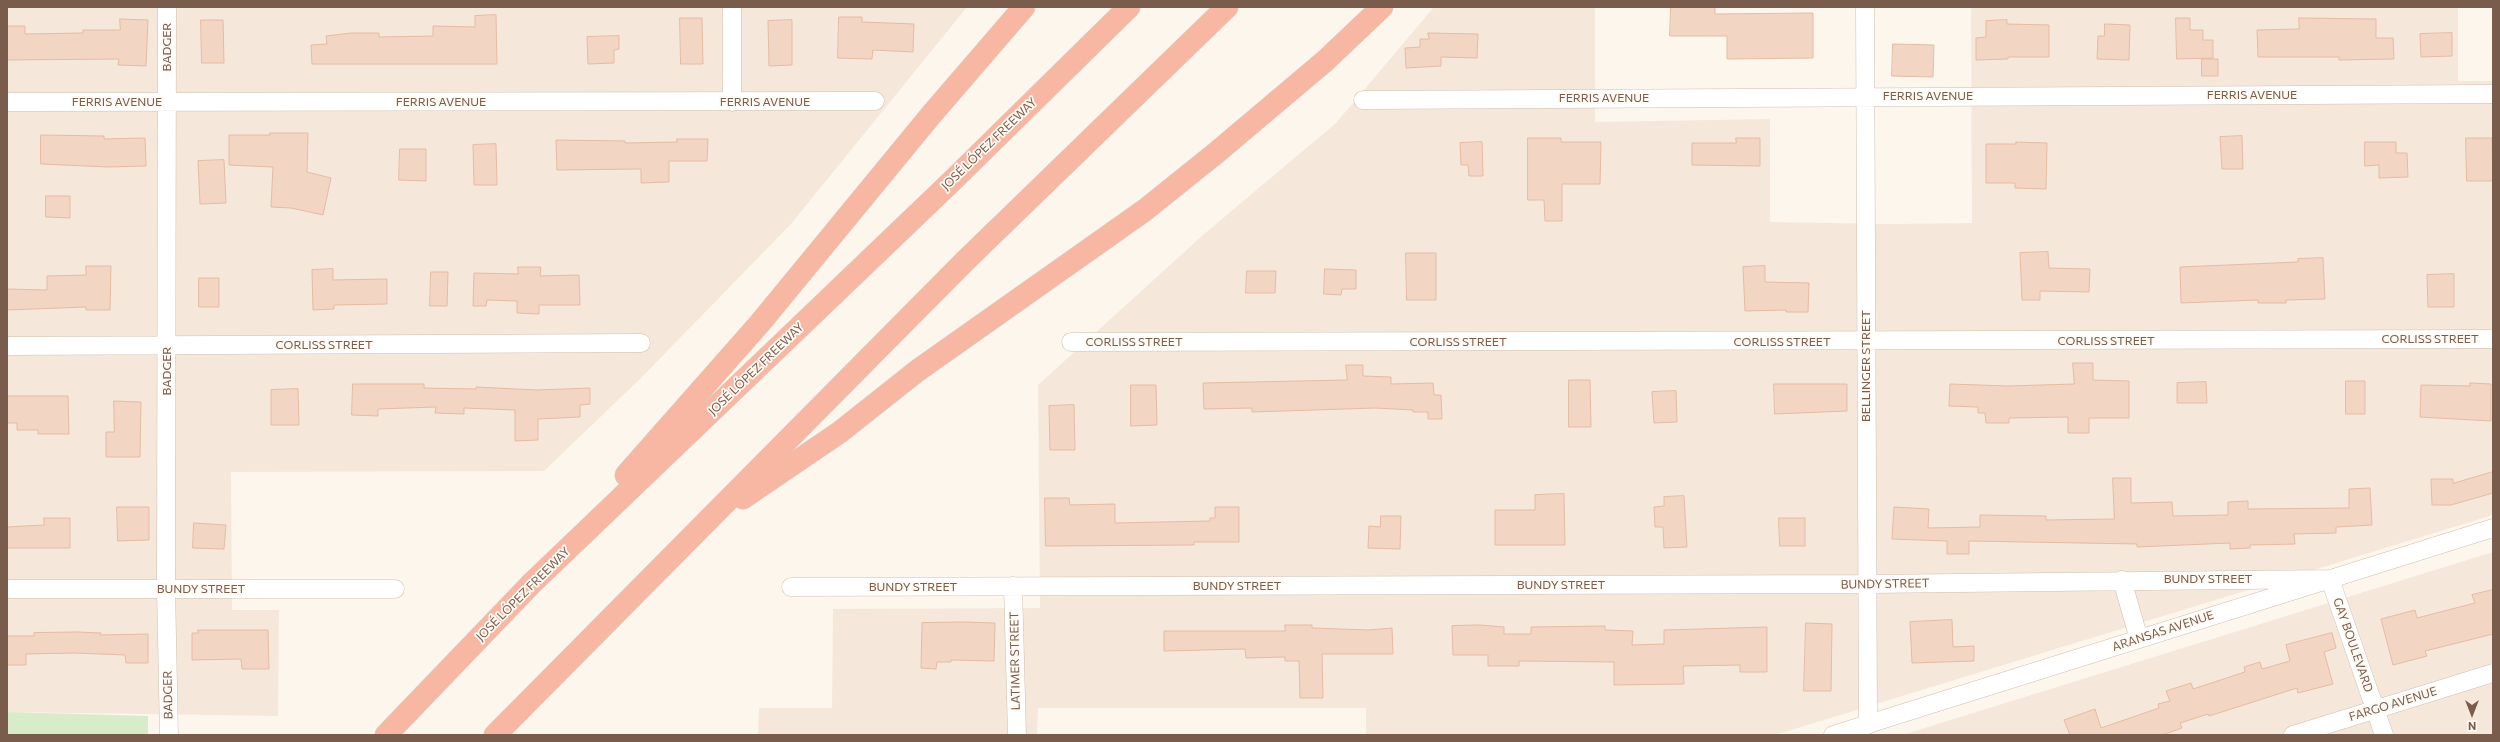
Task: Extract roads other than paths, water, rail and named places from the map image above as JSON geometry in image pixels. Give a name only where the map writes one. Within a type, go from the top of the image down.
[{"type":"highway","name":"JOSÉ LÓPEZ FREEWAY","points":[[386,735],[531,584],[951,182],[1129,7]]},
{"type":"highway","points":[[496,735],[699,528],[965,261],[1227,7]]},
{"type":"highway","points":[[699,528],[840,432],[917,371],[1145,210],[1282,98],[1382,7]]},
{"type":"highway","points":[[531,584],[760,323],[930,115],[1018,11]]},
{"type":"street","name":"BADGER","points":[[167,7],[166,589],[169,735]]},
{"type":"street","points":[[732,7],[732,102]]},
{"type":"street","name":"BELLINGER STREET","points":[[1865,7],[1868,724]]},
{"type":"street","name":"FERRIS AVENUE","points":[[1363,100],[1865,96],[2493,94]]},
{"type":"street","name":"FERRIS AVENUE","points":[[7,102],[875,101]]},
{"type":"street","name":"CORLISS STREET","points":[[1071,342],[1866,342],[2493,339]]},
{"type":"street","name":"CORLISS STREET","points":[[7,346],[641,343]]},
{"type":"street","name":"ARANSAS AVENUE","points":[[1833,735],[2493,528]]},
{"type":"street","name":"BUNDY STREET","points":[[791,587],[1867,584],[2330,578]]},
{"type":"street","name":"GAY BOULEVARD","points":[[2330,578],[2384,735]]},
{"type":"street","points":[[2122,580],[2139,639]]},
{"type":"street","name":"LATIMER STREET","points":[[1013,586],[1017,735]]},
{"type":"street","name":"BUNDY STREET","points":[[7,589],[395,589]]},
{"type":"street","name":"FARGO AVENUE","points":[[2293,735],[2493,672]]}]
